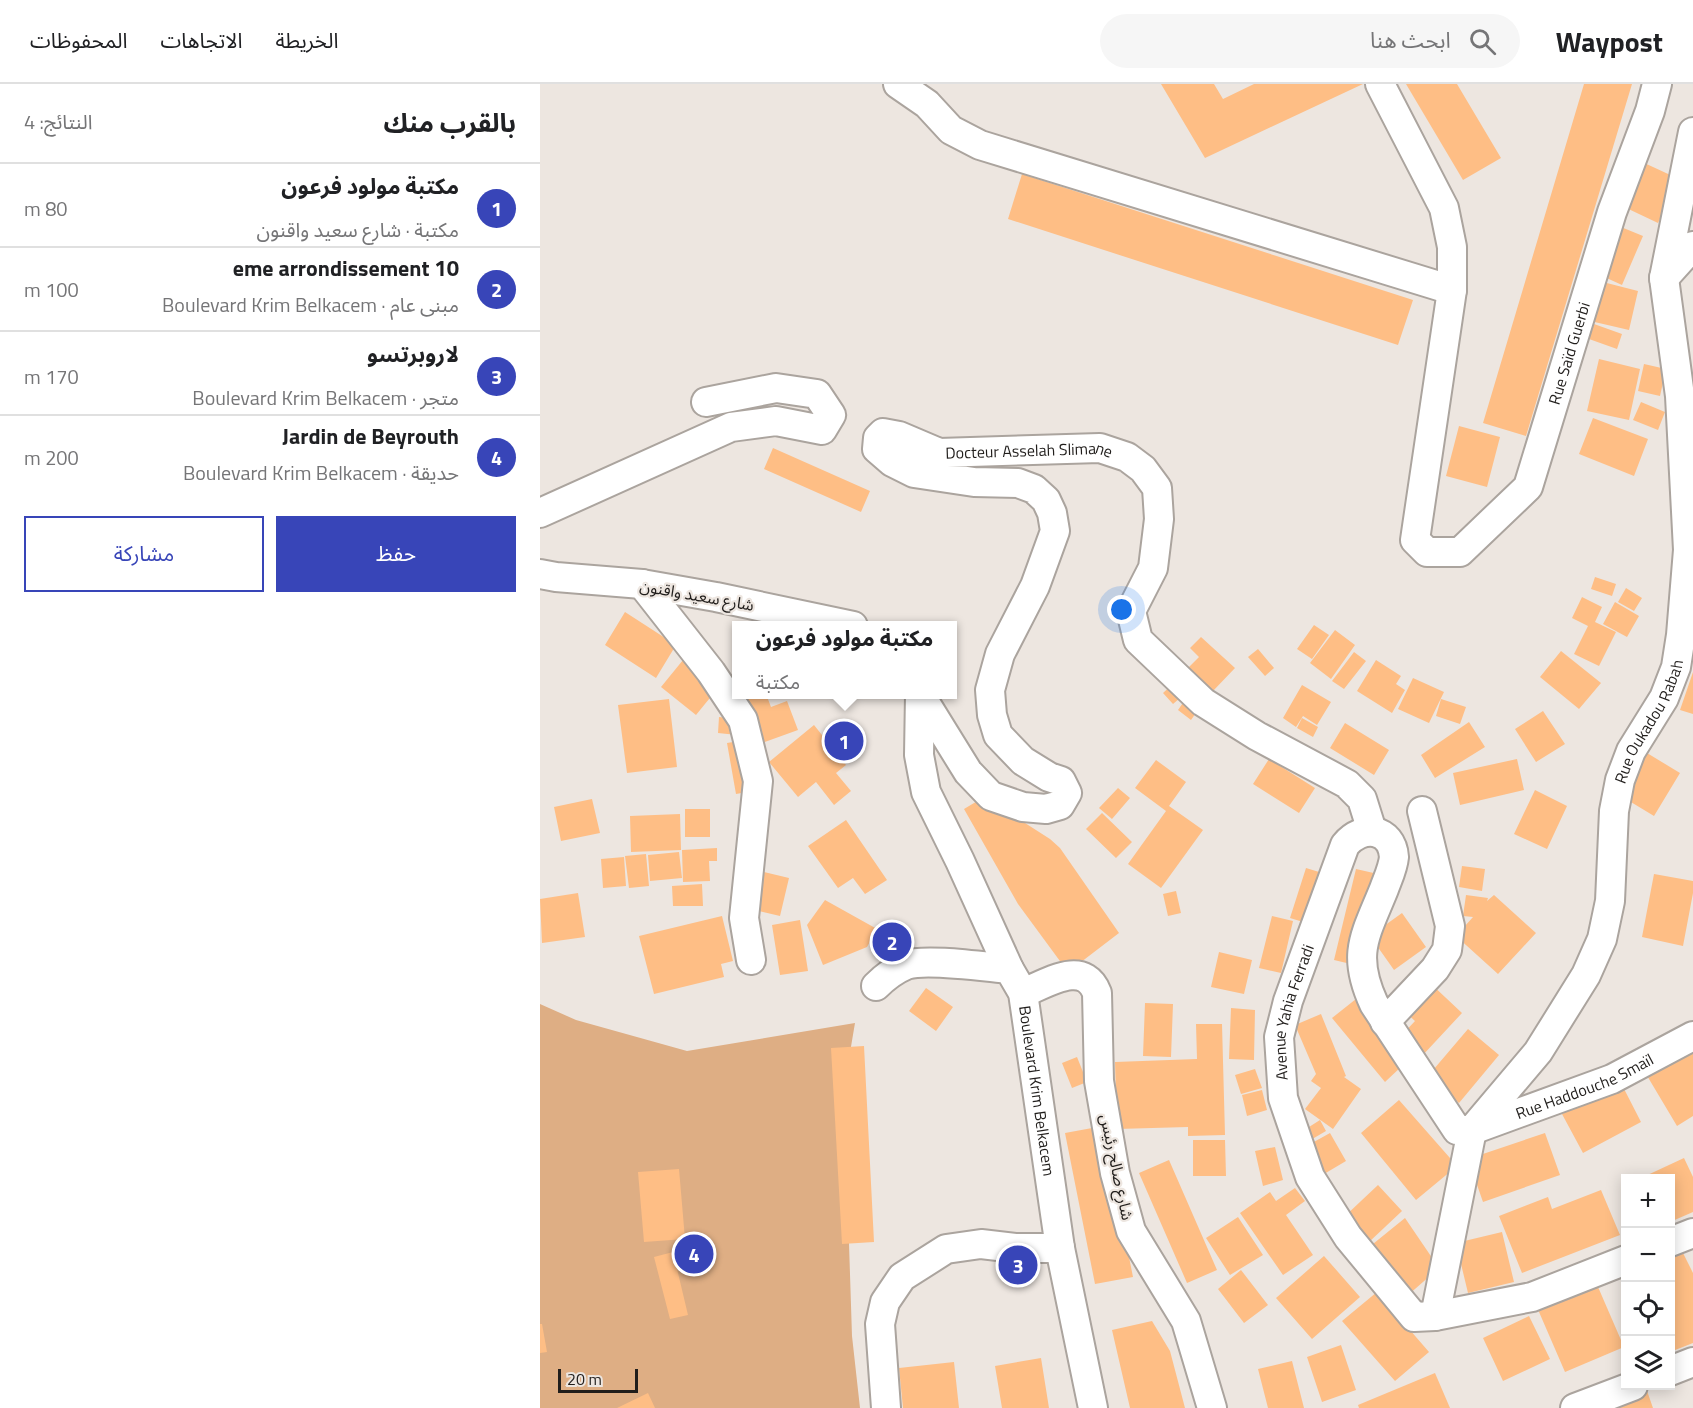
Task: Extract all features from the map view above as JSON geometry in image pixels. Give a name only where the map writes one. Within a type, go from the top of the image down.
[{"type":"street","points":[[898,84],[927,104],[951,130],[980,145],[1452,290],[1452,248],[1444,208],[1380,84]]},
{"type":"street","name":"Rue Saïd Guerbi","points":[[1452,290],[1415,540],[1427,552],[1460,552],[1528,487],[1612,212],[1650,111],[1657,84]]},
{"type":"street","name":"Rue Oukadou Rabah","points":[[1472,1130],[1538,1053],[1586,975],[1602,939],[1610,901],[1614,811],[1620,780],[1631,751],[1664,698],[1676,667],[1688,550],[1680,396],[1664,278],[1693,132]]},
{"type":"street","points":[[1664,278],[1693,246]]},
{"type":"street","points":[[540,513],[731,428],[776,421],[822,430],[831,415],[817,394],[776,388],[706,402]]},
{"type":"street","name":"Docteur Asselah Slimane","points":[[922,699],[968,772],[991,796],[1023,807],[1046,809],[1060,805],[1067,793],[1061,781],[1049,777],[1023,761],[998,735],[992,715],[990,690],[1000,654],[1035,586],[1054,531],[1052,513],[1046,500],[1034,489],[1018,483],[974,482],[914,473],[892,462],[877,449],[878,438],[884,433],[899,436],[939,453],[976,454],[1100,448],[1127,457],[1143,468],[1157,488],[1159,519],[1153,568],[1131,611],[1138,640],[1203,702],[1257,736],[1347,784],[1362,799],[1372,831]]},
{"type":"street","name":"شارع سعيد واقنون","points":[[540,574],[642,584],[831,621]]},
{"type":"street","points":[[642,584],[711,672],[743,720],[758,781],[744,918],[751,960]]},
{"type":"street","points":[[920,699],[919,755],[926,792],[1016,981]]},
{"type":"street","points":[[1385,1022],[1435,969],[1447,950],[1450,926],[1422,811]]},
{"type":"street","points":[[1372,831],[1388,840],[1394,851],[1394,858],[1362,944],[1361,965],[1365,985],[1385,1022],[1457,1130],[1472,1130],[1435,1316]]},
{"type":"street","name":"Avenue Yahia Ferradi","points":[[1372,831],[1360,833],[1345,845],[1288,1001],[1279,1037],[1283,1098],[1310,1177],[1348,1236],[1414,1317],[1435,1316],[1532,1297],[1621,1262]]},
{"type":"street","points":[[876,986],[888,975],[909,964],[941,963],[1016,981]]},
{"type":"street","name":"شارع صالح رئيس","points":[[1016,981],[1069,974],[1085,977],[1095,988],[1100,1081],[1116,1173],[1131,1231],[1186,1321],[1212,1408]]},
{"type":"street","name":"Boulevard Krim Belkacem","points":[[1016,981],[1060,1248],[1094,1408]]},
{"type":"street","name":"Rue Haddouche Smaïl","points":[[1472,1130],[1565,1094],[1612,1079],[1693,1036]]},
{"type":"street","points":[[1538,1053],[1545,1077],[1553,1088],[1565,1094]]},
{"type":"street","points":[[1675,1240],[1693,1233]]},
{"type":"street","points":[[886,1408],[880,1324],[885,1302],[902,1277],[946,1249],[981,1244],[1016,1248],[1060,1248]]},
{"type":"street","points":[[1675,1369],[1693,1362]]},
{"type":"street","points":[[1575,1408],[1622,1390]]},
{"type":"shaded area","points":[[540,1004],[576,1020],[687,1051],[855,1023],[844,1088],[852,1336],[860,1408],[540,1408]]},
{"type":"building","points":[[1161,84],[1214,84],[1223,99],[1254,84],[1363,84],[1205,158]]},
{"type":"building","points":[[1406,84],[1457,84],[1501,158],[1463,180]]},
{"type":"building","points":[[1584,84],[1632,84],[1526,436],[1483,423]]},
{"type":"building","points":[[1640,161],[1679,179],[1658,223],[1620,205]]},
{"type":"building","points":[[1022,174],[1413,300],[1398,345],[1008,219]]},
{"type":"building","points":[[1621,227],[1643,236],[1622,285],[1600,275]]},
{"type":"building","points":[[1595,280],[1638,291],[1629,330],[1586,320]]},
{"type":"building","points":[[1594,324],[1622,334],[1617,349],[1589,339]]},
{"type":"building","points":[[1599,359],[1640,369],[1629,420],[1587,411]]},
{"type":"building","points":[[1644,364],[1666,369],[1660,396],[1638,391]]},
{"type":"building","points":[[1641,402],[1665,412],[1658,430],[1633,420]]},
{"type":"building","points":[[1593,418],[1648,439],[1634,476],[1579,454]]},
{"type":"building","points":[[1459,426],[1500,437],[1487,487],[1446,476]]},
{"type":"building","points":[[773,448],[870,491],[861,512],[764,469]]},
{"type":"building","points":[[1595,577],[1616,584],[1612,596],[1591,589]]},
{"type":"building","points":[[1626,588],[1642,598],[1634,611],[1618,602]]},
{"type":"building","points":[[1582,597],[1602,607],[1595,622],[1616,632],[1599,666],[1574,654],[1588,626],[1572,618]]},
{"type":"building","points":[[1615,602],[1639,616],[1627,637],[1603,624]]},
{"type":"building","points":[[625,612],[676,645],[656,678],[605,645]]},
{"type":"building","points":[[1314,625],[1329,635],[1312,659],[1297,649]]},
{"type":"building","points":[[1335,630],[1355,645],[1331,679],[1310,663]]},
{"type":"building","points":[[1201,637],[1235,668],[1213,691],[1188,668],[1199,657],[1190,648]]},
{"type":"building","points":[[1258,649],[1274,668],[1265,676],[1248,657]]},
{"type":"building","points":[[1561,651],[1601,683],[1579,709],[1540,677]]},
{"type":"building","points":[[1354,652],[1366,661],[1344,689],[1332,681]]},
{"type":"building","points":[[683,660],[718,688],[696,715],[661,687]]},
{"type":"building","points":[[1376,660],[1401,676],[1396,684],[1405,690],[1392,713],[1357,691]]},
{"type":"building","points":[[1693,672],[1693,714],[1680,710]]},
{"type":"building","points":[[1413,678],[1444,692],[1429,723],[1398,709]]},
{"type":"building","points":[[1176,681],[1186,693],[1173,704],[1163,693]]},
{"type":"building","points":[[1302,685],[1331,702],[1317,725],[1303,716],[1296,727],[1283,718]]},
{"type":"building","points":[[1187,697],[1200,707],[1191,720],[1178,710]]},
{"type":"building","points":[[669,699],[677,767],[627,773],[618,705]]},
{"type":"building","points":[[737,699],[768,699],[771,707],[787,701],[798,730],[754,746]]},
{"type":"building","points":[[1441,699],[1466,707],[1460,724],[1436,716]]},
{"type":"building","points":[[1543,711],[1565,744],[1536,762],[1515,729]]},
{"type":"building","points":[[719,717],[738,719],[737,735],[718,733]]},
{"type":"building","points":[[1302,718],[1318,727],[1313,737],[1297,728]]},
{"type":"building","points":[[1469,722],[1485,747],[1435,778],[1421,755]]},
{"type":"building","points":[[1345,723],[1389,750],[1374,775],[1330,748]]},
{"type":"building","points":[[814,725],[846,765],[836,773],[851,791],[834,805],[816,782],[798,797],[769,762]]},
{"type":"building","points":[[745,740],[753,791],[736,794],[727,743]]},
{"type":"building","points":[[1647,753],[1680,773],[1654,816],[1621,796]]},
{"type":"building","points":[[1269,759],[1315,788],[1299,813],[1253,784]]},
{"type":"building","points":[[1517,759],[1524,790],[1460,805],[1453,773]]},
{"type":"building","points":[[1156,760],[1186,782],[1169,806],[1203,830],[1161,888],[1128,864],[1166,811],[1135,788]]},
{"type":"building","points":[[1118,788],[1130,798],[1112,819],[1099,808]]},
{"type":"building","points":[[1535,790],[1567,806],[1547,849],[1514,834]]},
{"type":"building","points":[[984,797],[1050,839],[1060,848],[1119,933],[1068,972],[1018,904],[964,809]]},
{"type":"building","points":[[592,799],[600,833],[561,841],[554,807]]},
{"type":"building","points":[[685,809],[710,809],[710,837],[685,837]]},
{"type":"building","points":[[1102,813],[1132,842],[1116,858],[1086,829]]},
{"type":"building","points":[[680,814],[681,850],[631,852],[630,816]]},
{"type":"building","points":[[846,820],[887,880],[865,894],[853,878],[838,888],[808,846]]},
{"type":"building","points":[[717,848],[717,861],[709,861],[710,881],[683,882],[682,850]]},
{"type":"building","points":[[679,852],[682,878],[650,881],[648,855]]},
{"type":"building","points":[[646,854],[649,886],[629,888],[625,856]]},
{"type":"building","points":[[624,857],[626,886],[603,888],[601,859]]},
{"type":"building","points":[[1462,866],[1485,869],[1482,891],[1459,887]]},
{"type":"building","points":[[1306,868],[1329,875],[1313,925],[1290,918]]},
{"type":"building","points":[[1356,869],[1378,874],[1355,965],[1334,960]]},
{"type":"building","points":[[764,872],[789,878],[780,916],[755,910]]},
{"type":"building","points":[[1654,874],[1693,881],[1693,893],[1683,946],[1642,937]]},
{"type":"building","points":[[702,884],[703,906],[673,906],[672,886]]},
{"type":"building","points":[[1176,891],[1181,913],[1168,916],[1163,894]]},
{"type":"building","points":[[578,893],[585,937],[542,943],[540,899]]},
{"type":"building","points":[[1466,895],[1488,898],[1487,901],[1494,895],[1536,933],[1498,974],[1456,936],[1473,917],[1463,916]]},
{"type":"building","points":[[825,900],[877,929],[867,947],[823,965],[807,925]]},
{"type":"building","points":[[1402,913],[1426,947],[1394,970],[1370,936]]},
{"type":"building","points":[[722,916],[733,961],[721,964],[724,977],[654,994],[639,936]]},
{"type":"building","points":[[1272,916],[1293,921],[1281,973],[1259,968]]},
{"type":"building","points":[[800,920],[808,971],[780,975],[772,925]]},
{"type":"building","points":[[1219,952],[1252,960],[1244,994],[1211,987]]},
{"type":"building","points":[[1429,982],[1462,1013],[1422,1056],[1401,1036],[1415,1021],[1403,1010]]},
{"type":"building","points":[[926,988],[953,1007],[936,1031],[909,1011]]},
{"type":"building","points":[[1361,995],[1402,1066],[1385,1082],[1332,1018]]},
{"type":"building","points":[[1145,1003],[1173,1004],[1171,1057],[1143,1056]]},
{"type":"building","points":[[1231,1008],[1255,1010],[1254,1060],[1229,1059]]},
{"type":"building","points":[[1321,1014],[1346,1076],[1344,1077],[1361,1089],[1333,1129],[1305,1109],[1321,1088],[1311,1081],[1316,1074],[1295,1025]]},
{"type":"building","points":[[1196,1024],[1222,1024],[1225,1135],[1188,1136],[1188,1127],[1117,1129],[1115,1062],[1197,1059]]},
{"type":"building","points":[[1468,1029],[1499,1055],[1459,1103],[1428,1076]]},
{"type":"building","points":[[864,1046],[874,1242],[842,1244],[831,1048]]},
{"type":"building","points":[[1693,1046],[1693,1116],[1677,1126],[1646,1074]]},
{"type":"building","points":[[1077,1057],[1087,1082],[1072,1088],[1062,1063]]},
{"type":"building","points":[[1255,1069],[1262,1088],[1241,1094],[1235,1075]]},
{"type":"building","points":[[1621,1083],[1641,1122],[1583,1153],[1562,1114]]},
{"type":"building","points":[[1262,1090],[1267,1110],[1247,1116],[1242,1095]]},
{"type":"building","points":[[1399,1100],[1457,1166],[1416,1200],[1361,1133]]},
{"type":"building","points":[[1320,1120],[1326,1131],[1302,1145],[1298,1134]]},
{"type":"building","points":[[1103,1126],[1133,1277],[1095,1284],[1065,1133]]},
{"type":"building","points":[[1330,1133],[1346,1161],[1319,1177],[1303,1148]]},
{"type":"building","points":[[1545,1133],[1560,1175],[1483,1202],[1468,1159]]},
{"type":"building","points":[[1193,1140],[1225,1140],[1226,1176],[1193,1176]]},
{"type":"building","points":[[1275,1147],[1283,1180],[1263,1186],[1255,1151]]},
{"type":"building","points":[[1684,1158],[1693,1177],[1693,1212],[1675,1220],[1675,1174],[1650,1174]]},
{"type":"building","points":[[1169,1160],[1217,1270],[1187,1283],[1139,1173]]},
{"type":"building","points":[[679,1169],[685,1239],[644,1242],[638,1172]]},
{"type":"building","points":[[1378,1185],[1402,1211],[1368,1243],[1344,1217]]},
{"type":"building","points":[[1295,1188],[1305,1201],[1286,1215],[1313,1255],[1283,1275],[1240,1213],[1270,1192],[1276,1201]]},
{"type":"building","points":[[1601,1190],[1620,1235],[1522,1273],[1499,1216],[1548,1197],[1552,1209]]},
{"type":"building","points":[[1238,1217],[1263,1255],[1230,1275],[1206,1238]]},
{"type":"building","points":[[1405,1218],[1439,1268],[1407,1296],[1368,1248]]},
{"type":"building","points":[[1502,1232],[1514,1282],[1468,1293],[1456,1243]]},
{"type":"building","points":[[1682,1251],[1693,1273],[1693,1343],[1675,1350],[1675,1282],[1675,1253]]},
{"type":"building","points":[[673,1252],[688,1315],[670,1319],[654,1257]]},
{"type":"building","points":[[1324,1256],[1360,1297],[1312,1339],[1276,1298]]},
{"type":"building","points":[[1241,1270],[1268,1305],[1244,1323],[1218,1289]]},
{"type":"building","points":[[1595,1280],[1621,1340],[1621,1348],[1565,1372],[1536,1305]]},
{"type":"building","points":[[1377,1292],[1429,1352],[1395,1381],[1342,1321]]},
{"type":"building","points":[[1529,1316],[1550,1359],[1503,1381],[1483,1338]]},
{"type":"building","points":[[1152,1321],[1170,1351],[1185,1408],[1130,1408],[1112,1330]]},
{"type":"building","points":[[540,1324],[542,1324],[547,1352],[540,1353]]},
{"type":"building","points":[[1341,1345],[1356,1390],[1322,1402],[1307,1357]]},
{"type":"building","points":[[1041,1358],[1049,1408],[1002,1408],[995,1366]]},
{"type":"building","points":[[1292,1361],[1304,1408],[1268,1408],[1258,1369]]},
{"type":"building","points":[[954,1362],[959,1408],[903,1408],[899,1368]]},
{"type":"building","points":[[1435,1373],[1450,1408],[1359,1408],[1358,1405]]},
{"type":"building","points":[[1642,1390],[1647,1390],[1653,1408],[1605,1408]]},
{"type":"building","points":[[648,1393],[655,1408],[617,1408]]},
{"type":"place","name":"مكتبة مولود فرعون","points":[[844,741]]},
{"type":"place","name":"10 eme arrondissement","points":[[892,942]]},
{"type":"place","name":"Jardin de Beyrouth","points":[[694,1254]]},
{"type":"place","name":"لاروبرتسو","points":[[1018,1265]]}]
